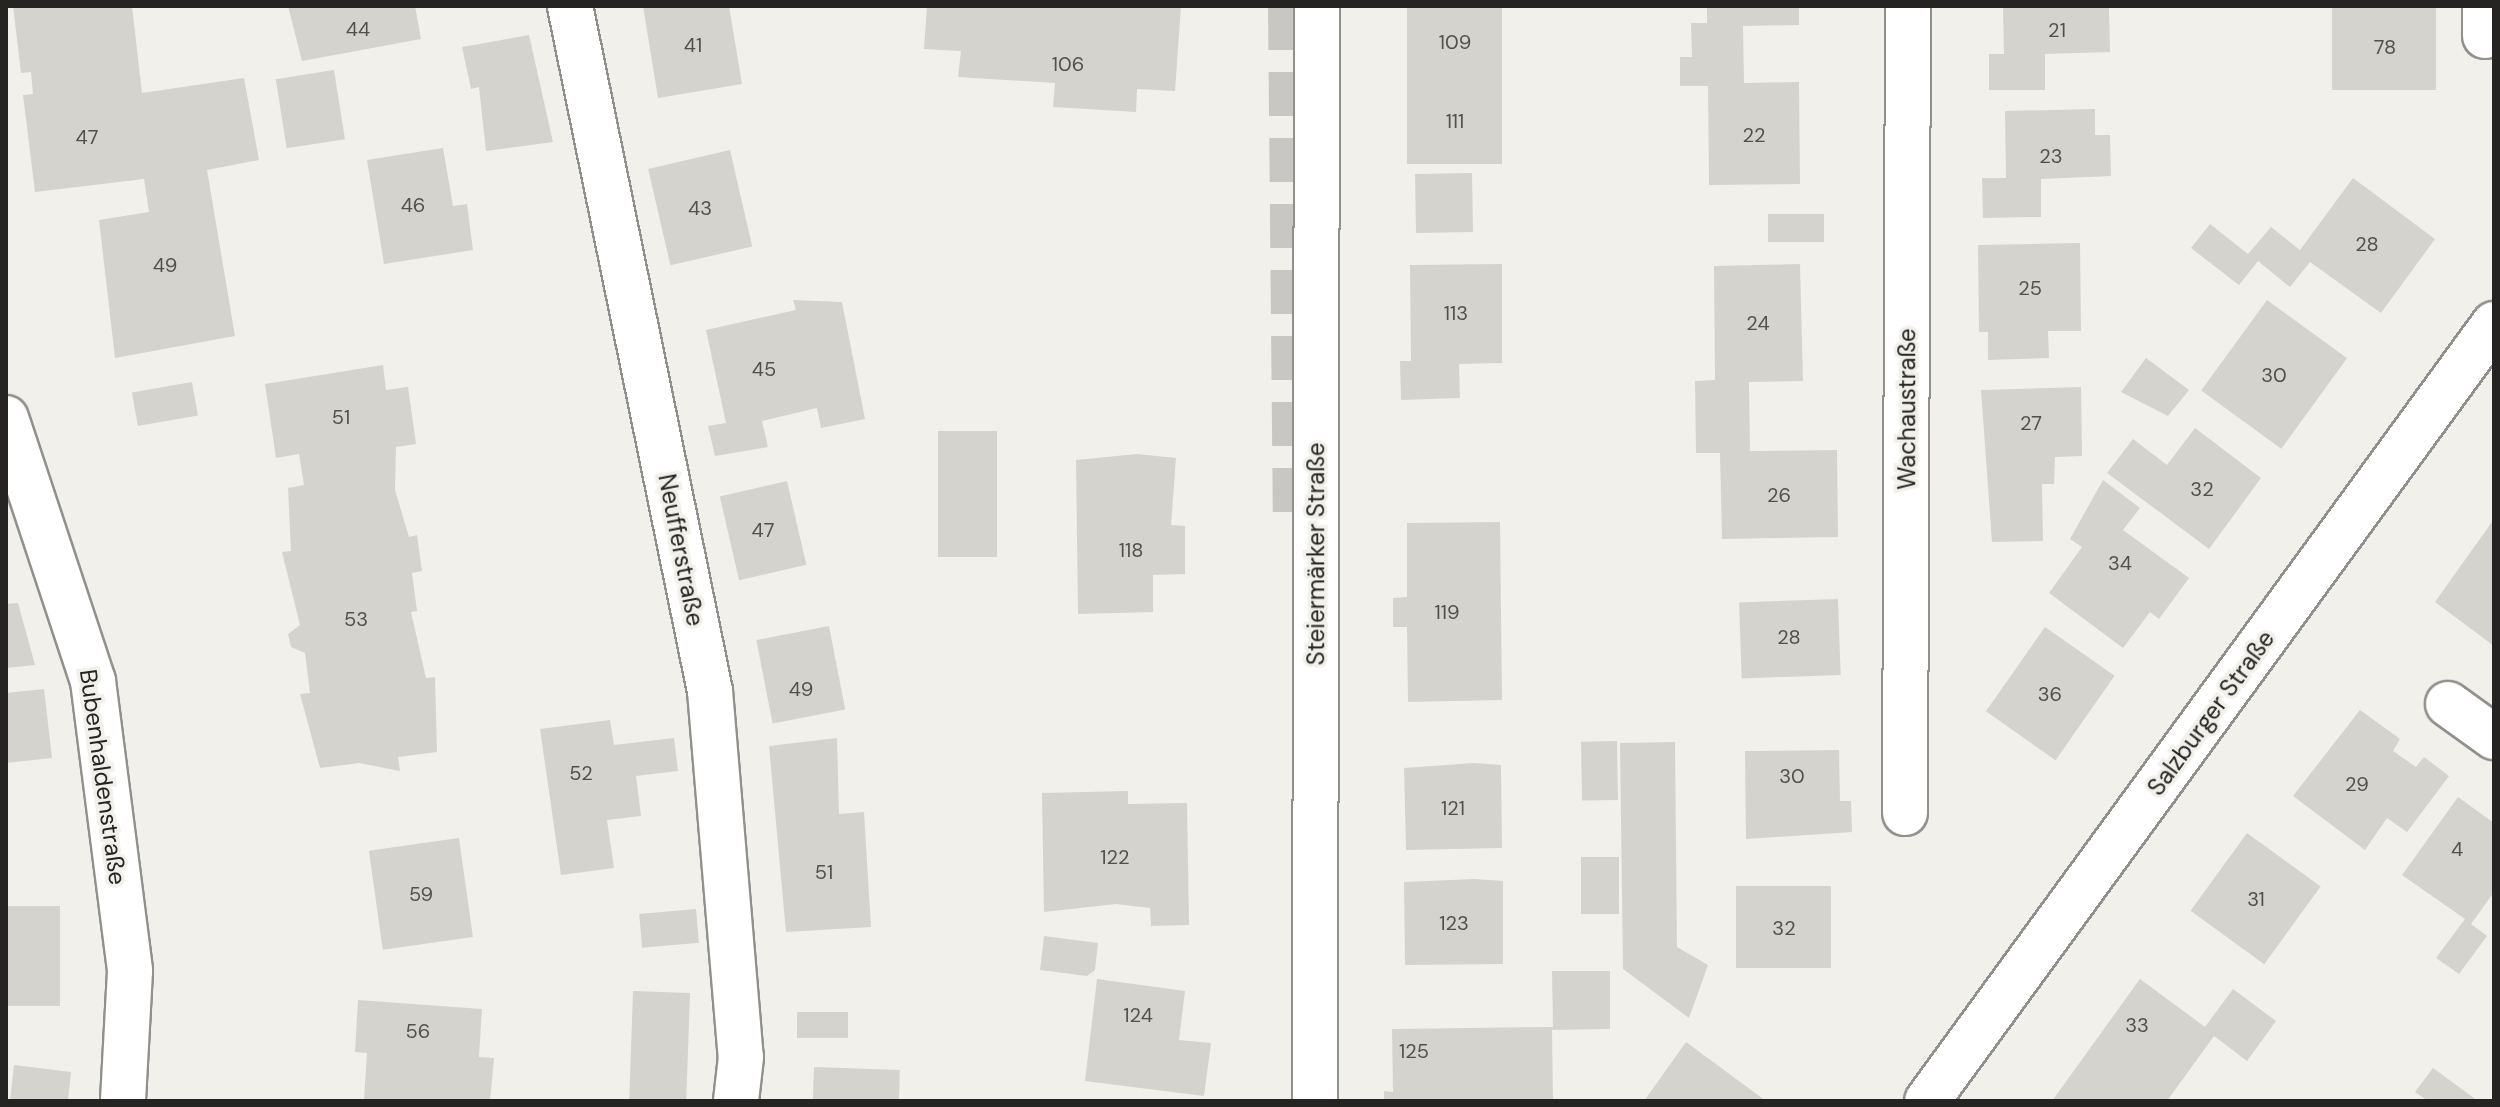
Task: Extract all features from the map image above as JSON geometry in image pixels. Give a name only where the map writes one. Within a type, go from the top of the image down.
[{"type":"street","name":"Neufferstraße","points":[[570,6],[710,691],[741,1057],[736,1101]]},
{"type":"street","name":"Steiermärker Straße","points":[[1315,1101],[1317,6]]},
{"type":"street","name":"Wachaustraße","points":[[1905,813],[1908,6]]},
{"type":"street","name":"Salzburger Straße","points":[[1927,1101],[2494,324]]},
{"type":"street","name":"Bubenhaldenstraße","points":[[6,418],[93,681],[130,971],[123,1101]]},
{"type":"street","points":[[2448,704],[2494,737]]},
{"type":"building","points":[[13,6],[132,6],[142,93],[244,78],[259,160],[207,170],[235,336],[115,358],[99,220],[149,212],[144,179],[35,192],[23,95],[33,94],[31,72],[21,73]]},
{"type":"building","points":[[288,6],[415,6],[421,39],[302,61]]},
{"type":"building","points":[[643,6],[729,6],[742,84],[658,98]]},
{"type":"building","points":[[927,6],[1181,6],[1175,91],[1137,89],[1136,112],[1053,107],[1055,83],[958,77],[961,51],[924,49]]},
{"type":"building","points":[[1407,6],[1502,6],[1502,164],[1407,164]]},
{"type":"building","points":[[1707,6],[1799,6],[1799,25],[1743,26],[1744,83],[1799,82],[1800,184],[1709,185],[1708,86],[1680,86],[1680,57],[1692,57],[1691,23],[1707,23]]},
{"type":"building","points":[[2003,6],[2109,8],[2110,52],[2045,54],[2045,90],[1989,90],[1989,54],[2004,54]]},
{"type":"building","points":[[2332,6],[2436,6],[2436,90],[2332,90]]},
{"type":"building","points":[[529,35],[553,142],[486,151],[479,87],[471,89],[462,47]]},
{"type":"building","points":[[334,70],[345,139],[287,148],[276,79]]},
{"type":"building","points":[[2095,109],[2095,135],[2110,135],[2111,176],[2041,179],[2041,217],[1983,218],[1982,178],[2006,178],[2005,111]]},
{"type":"building","points":[[443,148],[453,206],[467,204],[473,250],[384,264],[367,160]]},
{"type":"building","points":[[730,150],[752,246],[670,265],[648,169]]},
{"type":"building","points":[[1472,173],[1473,232],[1416,233],[1415,174]]},
{"type":"building","points":[[2353,178],[2435,239],[2381,313],[2310,262],[2290,287],[2258,261],[2239,285],[2191,248],[2210,224],[2248,254],[2271,227],[2300,250]]},
{"type":"building","points":[[1768,214],[1824,214],[1824,242],[1768,242]]},
{"type":"building","points":[[2080,243],[2081,331],[2048,331],[2049,358],[1988,360],[1988,332],[1979,332],[1978,245]]},
{"type":"building","points":[[1502,264],[1502,363],[1459,364],[1460,398],[1401,400],[1400,361],[1411,361],[1410,265]]},
{"type":"building","points":[[1800,264],[1803,381],[1749,382],[1750,451],[1837,450],[1838,537],[1722,539],[1720,453],[1696,453],[1695,381],[1715,380],[1714,266]]},
{"type":"building","points":[[793,300],[842,302],[865,419],[821,428],[817,408],[762,421],[768,447],[715,456],[708,426],[726,423],[706,330],[796,310]]},
{"type":"building","points":[[2267,300],[2347,358],[2281,449],[2201,391]]},
{"type":"building","points":[[2146,358],[2189,390],[2168,416],[2121,392]]},
{"type":"building","points":[[383,365],[386,390],[408,387],[416,444],[396,447],[395,490],[409,537],[417,535],[422,571],[412,573],[417,611],[411,612],[426,678],[435,677],[437,752],[398,757],[400,771],[359,763],[320,768],[300,694],[310,693],[305,653],[291,647],[288,634],[300,625],[282,552],[291,551],[288,488],[304,485],[299,454],[276,458],[265,384]]},
{"type":"building","points":[[192,382],[198,415],[138,426],[132,393]]},
{"type":"building","points":[[2081,387],[2082,456],[2055,457],[2054,484],[2042,484],[2043,541],[1992,542],[1981,390]]},
{"type":"building","points":[[2195,428],[2261,478],[2209,549],[2107,473],[2133,439],[2167,465]]},
{"type":"building","points":[[938,431],[997,431],[997,557],[938,557]]},
{"type":"building","points":[[1137,454],[1176,458],[1171,525],[1185,526],[1185,574],[1153,575],[1153,612],[1078,614],[1076,460]]},
{"type":"building","points":[[2103,480],[2140,508],[2123,530],[2189,578],[2159,619],[2150,612],[2123,648],[2049,593],[2082,547],[2070,539]]},
{"type":"building","points":[[787,481],[806,565],[739,580],[720,497]]},
{"type":"building","points":[[2494,519],[2494,646],[2435,602]]},
{"type":"building","points":[[1500,522],[1502,700],[1408,702],[1407,627],[1393,627],[1393,598],[1407,597],[1407,523]]},
{"type":"building","points":[[1838,599],[1841,675],[1742,678],[1739,602]]},
{"type":"building","points":[[18,603],[35,665],[6,668],[6,604]]},
{"type":"building","points":[[829,626],[845,709],[773,724],[756,640]]},
{"type":"building","points":[[2045,627],[2115,676],[2056,760],[1986,711]]},
{"type":"building","points":[[44,689],[52,758],[6,763],[6,693]]},
{"type":"building","points":[[2360,710],[2400,739],[2393,751],[2416,767],[2424,757],[2449,776],[2407,832],[2387,818],[2365,850],[2293,796]]},
{"type":"building","points":[[610,720],[614,745],[674,738],[678,771],[636,776],[641,816],[607,820],[614,868],[561,875],[540,729]]},
{"type":"building","points":[[837,738],[839,814],[864,812],[871,927],[786,932],[769,746]]},
{"type":"building","points":[[1617,741],[1618,800],[1582,801],[1581,742]]},
{"type":"building","points":[[1675,742],[1677,947],[1708,965],[1689,1018],[1623,969],[1620,743]]},
{"type":"building","points":[[1839,750],[1840,801],[1851,801],[1852,832],[1746,839],[1745,751]]},
{"type":"building","points":[[1474,763],[1501,765],[1502,848],[1406,850],[1404,768]]},
{"type":"building","points":[[1128,791],[1128,804],[1187,803],[1189,925],[1151,926],[1150,908],[1116,904],[1044,912],[1042,793]]},
{"type":"building","points":[[2458,797],[2494,823],[2494,892],[2471,924],[2487,936],[2459,974],[2436,958],[2465,919],[2402,875]]},
{"type":"building","points":[[2247,833],[2321,886],[2264,964],[2191,911]]},
{"type":"building","points":[[459,838],[473,937],[383,950],[369,851]]},
{"type":"building","points":[[1581,857],[1619,857],[1619,914],[1581,914]]},
{"type":"building","points":[[1503,881],[1503,964],[1405,965],[1404,882]]},
{"type":"building","points":[[1736,886],[1831,886],[1831,968],[1736,968]]},
{"type":"building","points":[[6,906],[60,906],[60,1006],[6,1006]]},
{"type":"building","points":[[696,909],[699,943],[642,948],[639,914]]},
{"type":"building","points":[[1044,936],[1098,943],[1095,970],[1087,976],[1040,970]]},
{"type":"building","points":[[1552,971],[1610,971],[1610,1029],[1552,1030],[1553,1101],[1384,1101],[1384,1091],[1393,1092],[1392,1029],[1553,1027]]},
{"type":"building","points":[[1097,979],[1185,991],[1179,1040],[1211,1043],[1204,1096],[1085,1081]]},
{"type":"building","points":[[2140,979],[2205,1027],[2233,989],[2276,1021],[2247,1061],[2214,1036],[2167,1101],[2052,1101]]},
{"type":"building","points":[[633,991],[690,993],[686,1101],[629,1099]]},
{"type":"building","points":[[358,1000],[482,1009],[479,1057],[494,1058],[490,1101],[364,1100],[367,1053],[355,1052]]},
{"type":"building","points":[[797,1012],[848,1012],[848,1038],[797,1038]]},
{"type":"building","points":[[1686,1042],[1766,1101],[1644,1101]]},
{"type":"building","points":[[14,1065],[71,1072],[68,1101],[10,1101]]},
{"type":"building","points":[[814,1067],[900,1070],[899,1101],[813,1101]]},
{"type":"building","points":[[2433,1068],[2478,1101],[2428,1101],[2415,1092]]},
{"type":"tunnel","points":[[1290,6],[1295,532]]}]
